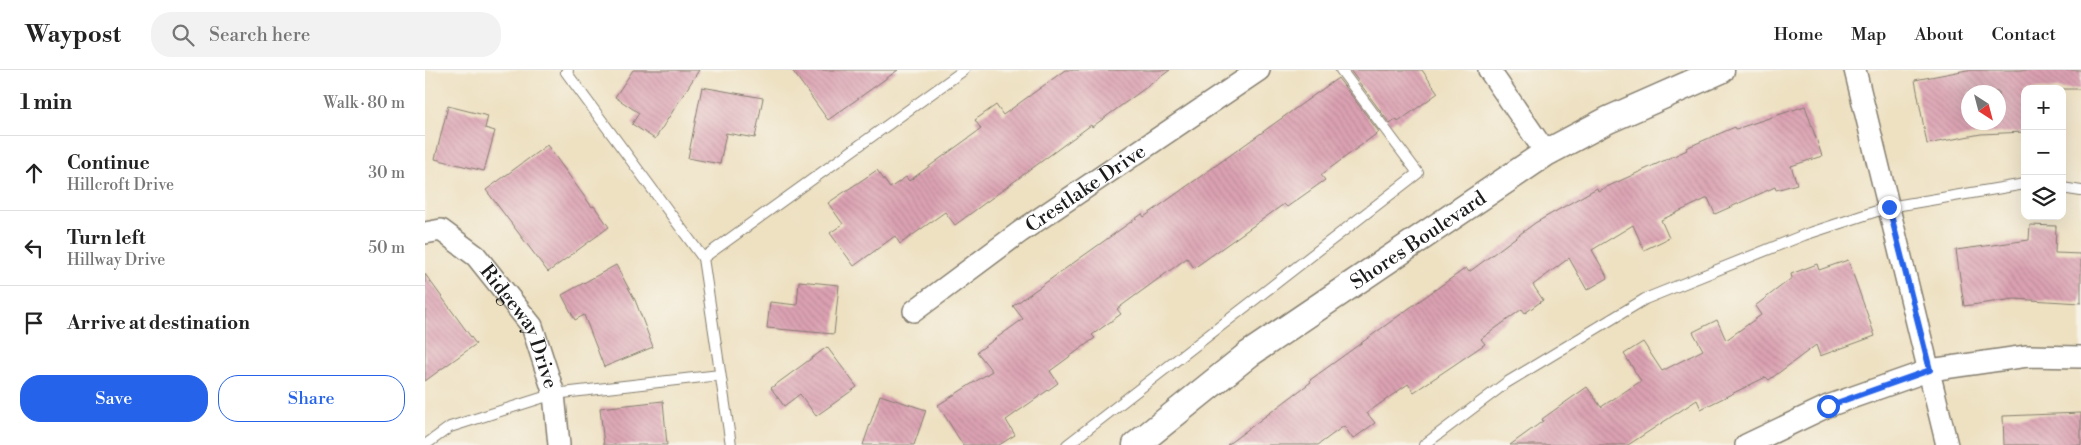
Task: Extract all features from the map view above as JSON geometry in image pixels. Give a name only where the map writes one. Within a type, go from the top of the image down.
[{"type":"street","name":"Crestlake Drive","points":[[914,311],[1020,232],[1259,70]]},
{"type":"street","points":[[1489,70],[1546,153]]},
{"type":"street","name":"Shores Boulevard","points":[[1136,445],[1249,354],[1546,153],[1608,120],[1721,70]]},
{"type":"street","points":[[1855,70],[1947,445]]},
{"type":"street","name":"Ridgeway Drive","points":[[433,232],[477,256],[532,326],[554,394],[559,445]]},
{"type":"street","points":[[1746,445],[1828,406],[1930,370],[2027,356],[2081,357]]},
{"type":"lane","points":[[703,258],[964,70]]},
{"type":"lane","points":[[1067,445],[1418,173],[1341,70]]},
{"type":"lane","points":[[566,71],[703,258],[731,445]]},
{"type":"lane","points":[[1424,445],[1506,383],[1645,299],[1803,235],[1889,207],[2021,185]]},
{"type":"lane","points":[[2066,189],[2081,191]]},
{"type":"lane","points":[[425,445],[450,427],[554,394],[721,375]]},
{"type":"building","points":[[633,70],[699,70],[655,139],[632,124],[639,113],[615,97]]},
{"type":"building","points":[[792,70],[898,70],[828,120]]},
{"type":"building","points":[[1065,70],[1170,70],[1092,127],[1091,125],[955,225],[945,212],[900,244],[895,236],[854,266],[830,233],[843,224],[828,203],[877,170],[890,188],[906,177],[909,181],[981,129],[975,120],[996,105],[1003,115]]},
{"type":"building","points":[[1350,70],[1422,70],[1438,93],[1398,122],[1397,119],[1390,124]]},
{"type":"building","points":[[1967,70],[2081,70],[2081,89],[2066,89],[2066,85],[2021,85],[2021,132],[1981,134],[1927,144],[1915,80]]},
{"type":"building","points":[[1338,78],[1379,132],[1321,175],[1325,180],[1287,207],[1284,204],[1194,268],[1187,258],[1117,309],[1121,314],[1092,335],[1095,338],[1050,371],[1058,383],[1006,420],[1015,435],[999,445],[963,445],[938,405],[992,371],[977,352],[1023,319],[1013,306],[1142,214],[1144,217]]},
{"type":"building","points":[[702,87],[763,98],[755,138],[726,133],[720,164],[688,158]]},
{"type":"building","points":[[448,106],[488,116],[485,128],[495,131],[484,171],[435,159]]},
{"type":"building","points":[[1805,106],[1822,156],[1791,166],[1797,184],[1776,190],[1775,187],[1715,214],[1708,198],[1661,220],[1669,238],[1644,250],[1633,225],[1592,250],[1608,278],[1587,290],[1569,258],[1533,285],[1543,300],[1525,313],[1522,309],[1481,339],[1485,344],[1414,392],[1408,384],[1367,413],[1375,423],[1353,439],[1344,426],[1318,445],[1227,445],[1311,382],[1310,380],[1422,299],[1466,268],[1469,272],[1535,223],[1597,188],[1598,191],[1687,150],[1686,148],[1735,127],[1736,129]]},
{"type":"building","points":[[547,145],[609,227],[548,272],[486,190]]},
{"type":"building","points":[[2030,225],[2056,226],[2055,253],[2081,254],[2081,303],[2014,299],[1964,306],[1956,250],[2029,240]]},
{"type":"building","points":[[1848,260],[1875,336],[1820,356],[1816,345],[1769,380],[1766,377],[1701,409],[1697,400],[1628,445],[1510,445],[1543,421],[1542,419],[1587,387],[1601,407],[1641,381],[1624,354],[1643,342],[1662,371],[1703,350],[1693,332],[1717,320],[1726,340],[1761,315],[1755,306],[1792,278],[1791,274],[1817,264],[1819,270]]},
{"type":"building","points":[[616,265],[635,300],[653,347],[604,367],[584,315],[575,320],[562,295]]},
{"type":"building","points":[[425,274],[476,344],[425,381]]},
{"type":"building","points":[[799,281],[839,285],[834,334],[767,328],[770,302],[797,305]]},
{"type":"building","points":[[827,347],[857,387],[816,416],[800,394],[784,406],[771,388]]},
{"type":"building","points":[[880,395],[926,410],[914,445],[863,445]]},
{"type":"building","points":[[663,401],[667,445],[604,445],[600,408]]},
{"type":"building","points":[[2081,413],[2081,445],[2004,445],[2003,416]]},
{"type":"route","points":[[1828,406],[1930,370],[1889,207]]}]
